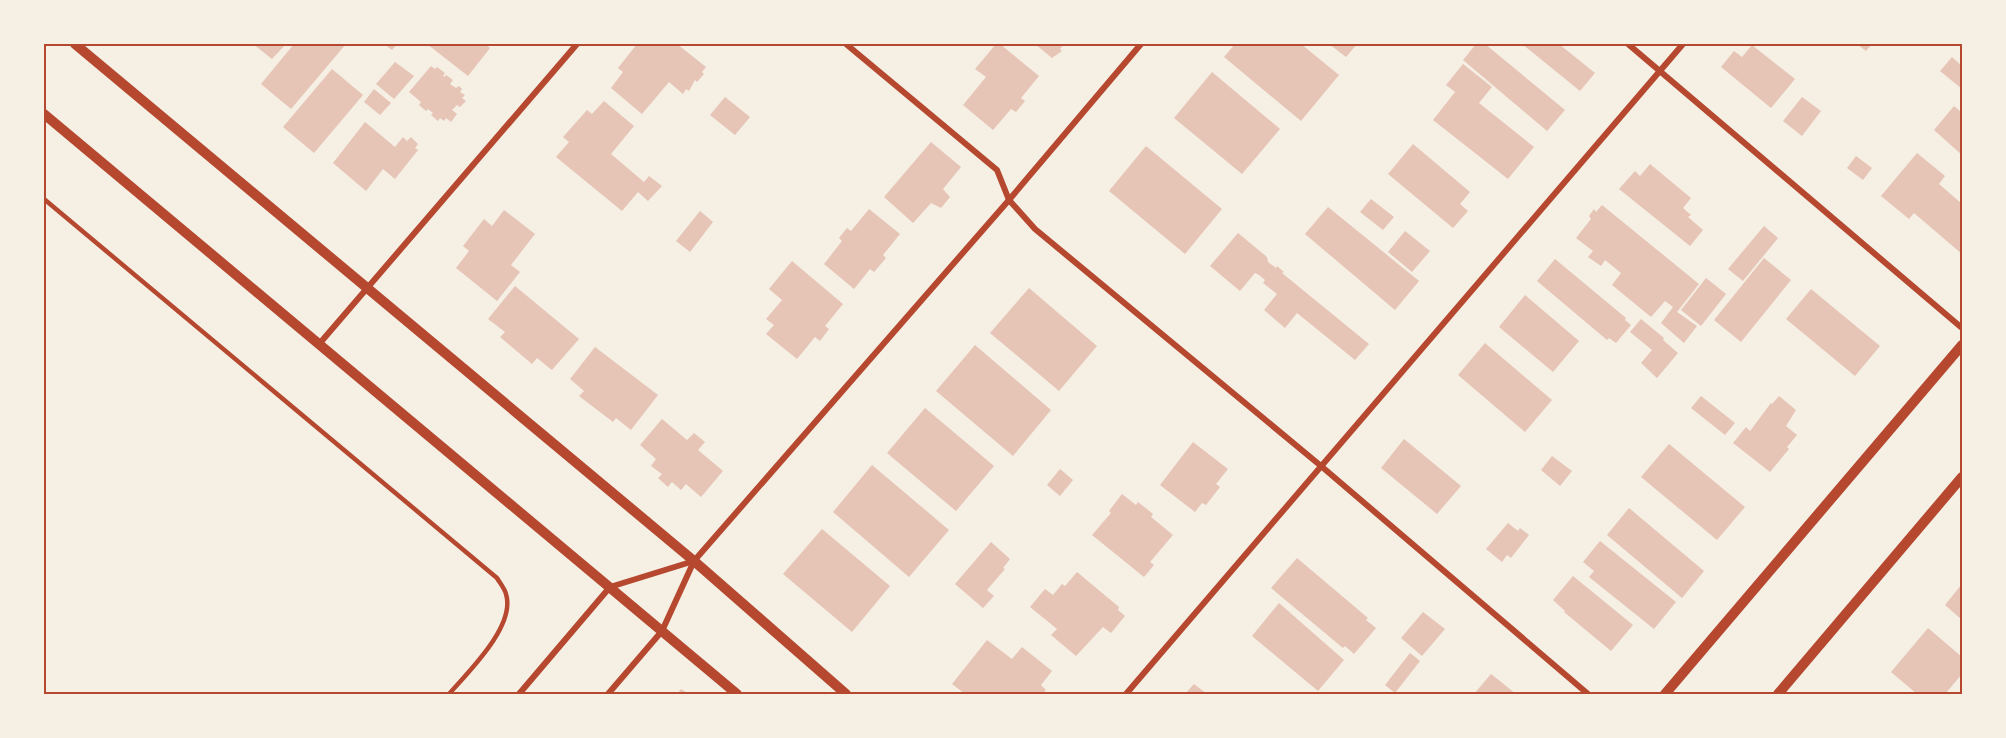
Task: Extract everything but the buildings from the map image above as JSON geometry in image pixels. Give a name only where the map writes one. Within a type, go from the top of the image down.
[{"type":"street","points":[[75,44],[694,561],[846,694]]},
{"type":"street","points":[[320,343],[577,44]]},
{"type":"street","points":[[846,44],[997,170],[1009,200],[1035,229],[1321,466],[1588,694]]},
{"type":"street","points":[[608,694],[662,631],[694,561],[1009,200],[1141,44]]},
{"type":"street","points":[[1628,44],[1962,328]]},
{"type":"street","points":[[1126,694],[1683,44]]},
{"type":"street","points":[[44,114],[737,694]]},
{"type":"street","points":[[1665,694],[1962,345]]},
{"type":"street","points":[[1778,694],[1962,477]]},
{"type":"street","points":[[519,694],[610,587],[694,561]]},
{"type":"lane","points":[[44,199],[497,578],[507,596],[506,618],[493,643],[449,694]]}]
